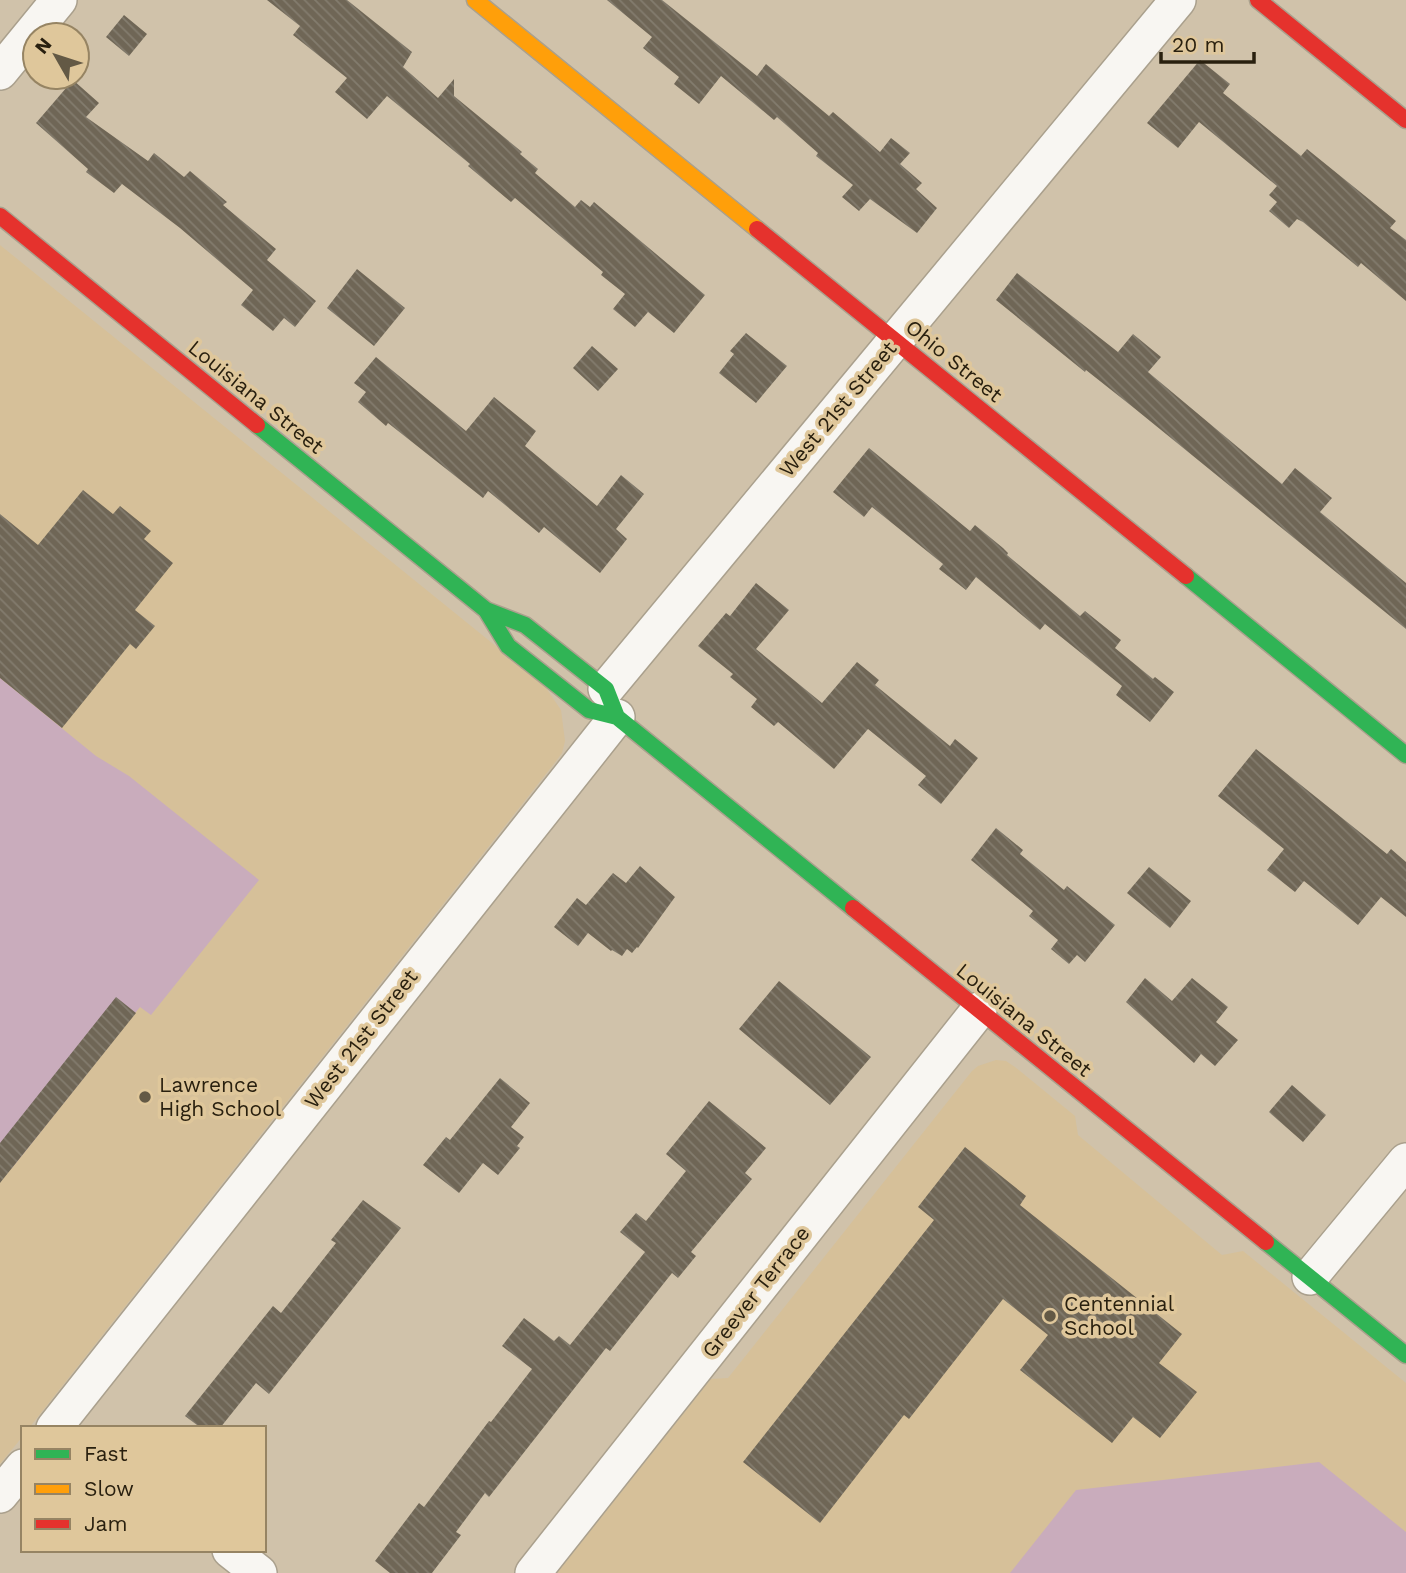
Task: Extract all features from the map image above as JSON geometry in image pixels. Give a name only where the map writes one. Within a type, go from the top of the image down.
[{"type":"main road","name":"Ohio Street","points":[[475,0],[1406,755]]},
{"type":"main road","points":[[1258,0],[1406,120]]},
{"type":"main road","name":"Louisiana Street","points":[[0,216],[486,610],[525,625],[611,703],[979,1010],[1406,1356]]},
{"type":"main road","name":"Louisiana Street","points":[[486,610],[508,646],[589,710],[611,703]]},
{"type":"street","points":[[0,72],[59,0]]},
{"type":"street","name":"West 21st Street","points":[[64,1424],[611,703],[895,341],[1178,0]]},
{"type":"street","name":"Greever Terrace","points":[[533,1573],[979,1010]]},
{"type":"street","points":[[1310,1277],[1406,1161]]},
{"type":"street","points":[[0,1495],[21,1469]]},
{"type":"street","points":[[233,1552],[259,1573]]},
{"type":"shaded area","name":"Lawrence High School","points":[[0,245],[544,685],[561,710],[565,741],[562,753],[553,765],[31,1426],[21,1426],[21,1438],[0,1464]]},
{"type":"shaded area","points":[[0,678],[96,756],[129,776],[259,880],[151,1015],[140,1007],[12,1168],[0,1171]]},
{"type":"shaded area","name":"Centennial School","points":[[996,1060],[1006,1061],[1015,1067],[1075,1116],[1078,1135],[1222,1255],[1243,1251],[1406,1383],[1406,1573],[557,1573],[711,1379],[728,1378],[972,1071]]},
{"type":"shaded area","points":[[1319,1462],[1406,1532],[1406,1573],[1010,1573],[1076,1490]]},
{"type":"building","points":[[267,0],[347,0],[412,52],[403,67],[438,98],[454,79],[454,96],[522,152],[520,154],[538,169],[535,173],[575,207],[581,200],[590,207],[594,202],[705,295],[674,333],[648,312],[635,327],[613,309],[625,294],[601,275],[603,272],[515,198],[511,202],[468,166],[470,164],[387,96],[367,119],[335,92],[347,78],[293,35],[300,26]]},
{"type":"building","points":[[607,0],[662,0],[757,76],[766,64],[829,116],[833,112],[880,152],[891,138],[910,153],[900,164],[922,183],[916,189],[937,208],[917,233],[870,199],[859,211],[842,197],[853,185],[816,156],[818,153],[777,117],[774,120],[721,76],[699,104],[674,84],[679,77],[643,48],[652,37]]},
{"type":"building","points":[[124,15],[147,34],[129,56],[106,37]]},
{"type":"building","points":[[1200,60],[1230,84],[1223,93],[1301,156],[1307,149],[1396,221],[1390,228],[1406,240],[1406,301],[1361,263],[1358,267],[1303,222],[1297,219],[1289,228],[1269,211],[1277,202],[1269,195],[1277,186],[1199,122],[1178,148],[1147,123]]},
{"type":"building","points":[[64,91],[85,91],[99,103],[86,117],[148,161],[154,153],[184,177],[190,171],[227,202],[223,205],[276,249],[267,260],[316,301],[295,327],[284,318],[273,331],[241,305],[253,290],[180,228],[122,184],[114,193],[86,172],[88,169],[36,123]]},
{"type":"building","points":[[357,269],[405,308],[374,346],[327,308]]},
{"type":"building","points":[[1017,273],[1118,352],[1133,334],[1161,357],[1148,372],[1282,484],[1295,468],[1332,498],[1320,512],[1406,583],[1406,629],[1134,408],[996,300]]},
{"type":"building","points":[[746,333],[787,366],[756,403],[719,373],[734,354],[730,351]]},
{"type":"building","points":[[592,346],[618,369],[598,391],[573,368]]},
{"type":"building","points":[[376,357],[466,431],[494,397],[536,431],[525,446],[597,506],[621,475],[644,494],[616,529],[627,539],[600,573],[544,527],[539,533],[488,491],[483,498],[358,402],[366,392],[354,383]]},
{"type":"building","points":[[869,448],[970,531],[975,525],[1080,616],[1085,611],[1121,640],[1115,648],[1153,679],[1155,677],[1174,692],[1150,722],[1116,695],[1122,686],[1045,624],[1040,630],[976,577],[966,590],[939,569],[943,564],[872,507],[864,517],[833,492]]},
{"type":"building","points":[[83,490],[113,514],[120,506],[151,531],[144,539],[173,563],[135,610],[155,626],[136,649],[130,644],[62,728],[0,678],[0,514],[38,545]]},
{"type":"building","points":[[756,583],[789,610],[756,649],[822,703],[857,662],[879,680],[875,685],[950,746],[955,739],[978,758],[941,804],[918,785],[926,776],[868,729],[834,769],[778,722],[774,726],[751,707],[757,699],[730,677],[733,674],[698,646],[726,613],[730,616]]},
{"type":"building","points":[[1256,749],[1387,854],[1391,849],[1406,862],[1406,917],[1381,897],[1358,925],[1304,881],[1295,892],[1267,870],[1284,849],[1218,796]]},
{"type":"building","points":[[996,828],[1023,850],[1020,854],[1064,890],[1067,886],[1115,925],[1085,962],[1077,955],[1069,964],[1051,949],[1058,940],[1029,916],[1033,911],[971,860]]},
{"type":"building","points":[[640,866],[675,897],[632,953],[627,949],[622,956],[611,951],[588,933],[578,946],[554,927],[577,898],[586,905],[613,873],[626,883]]},
{"type":"building","points":[[1149,867],[1191,901],[1170,928],[1127,893]]},
{"type":"building","points":[[1145,978],[1172,1001],[1192,978],[1228,1007],[1216,1022],[1238,1040],[1215,1066],[1201,1054],[1194,1063],[1126,1002]]},
{"type":"building","points":[[779,981],[871,1057],[830,1105],[739,1029]]},
{"type":"building","points":[[116,997],[136,1013],[0,1183],[0,1143]]},
{"type":"building","points":[[500,1078],[530,1103],[511,1127],[524,1137],[517,1146],[520,1148],[498,1175],[483,1163],[459,1193],[423,1165],[446,1137],[450,1140]]},
{"type":"building","points":[[1292,1085],[1326,1115],[1303,1142],[1269,1112]]},
{"type":"building","points":[[709,1101],[766,1148],[745,1173],[752,1179],[691,1252],[696,1256],[678,1278],[672,1273],[610,1351],[606,1348],[489,1497],[485,1493],[456,1532],[461,1535],[432,1573],[390,1573],[375,1561],[419,1503],[424,1507],[532,1369],[502,1346],[524,1318],[554,1341],[559,1336],[570,1345],[645,1252],[620,1232],[636,1213],[646,1221],[686,1171],[666,1154]]},
{"type":"building","points":[[965,1147],[1026,1196],[1020,1205],[1182,1334],[1159,1363],[1197,1392],[1160,1438],[1133,1417],[1112,1443],[1020,1370],[1048,1335],[1003,1299],[909,1419],[904,1415],[820,1523],[743,1462],[934,1220],[918,1207]]},
{"type":"building","points":[[363,1200],[401,1228],[269,1394],[256,1383],[222,1426],[198,1426],[185,1416],[273,1306],[281,1313],[336,1243],[331,1240]]},
{"type":"traffic: fast","points":[[257,425],[486,610],[525,625],[606,689],[617,717]]},
{"type":"traffic: fast","points":[[1186,576],[1406,755]]},
{"type":"traffic: fast","points":[[486,610],[508,646],[589,710],[617,717],[853,908]]},
{"type":"traffic: fast","points":[[1266,1242],[1406,1355]]},
{"type":"traffic: slow","points":[[475,0],[757,229]]},
{"type":"traffic: jam","points":[[1258,0],[1406,120]]},
{"type":"traffic: jam","points":[[0,216],[257,425]]},
{"type":"traffic: jam","points":[[757,229],[1186,576]]},
{"type":"traffic: jam","points":[[853,908],[1266,1242]]},
{"type":"place","name":"Lawrence High School","points":[[145,1097]]},
{"type":"place","name":"Centennial School","points":[[1050,1316]]}]
